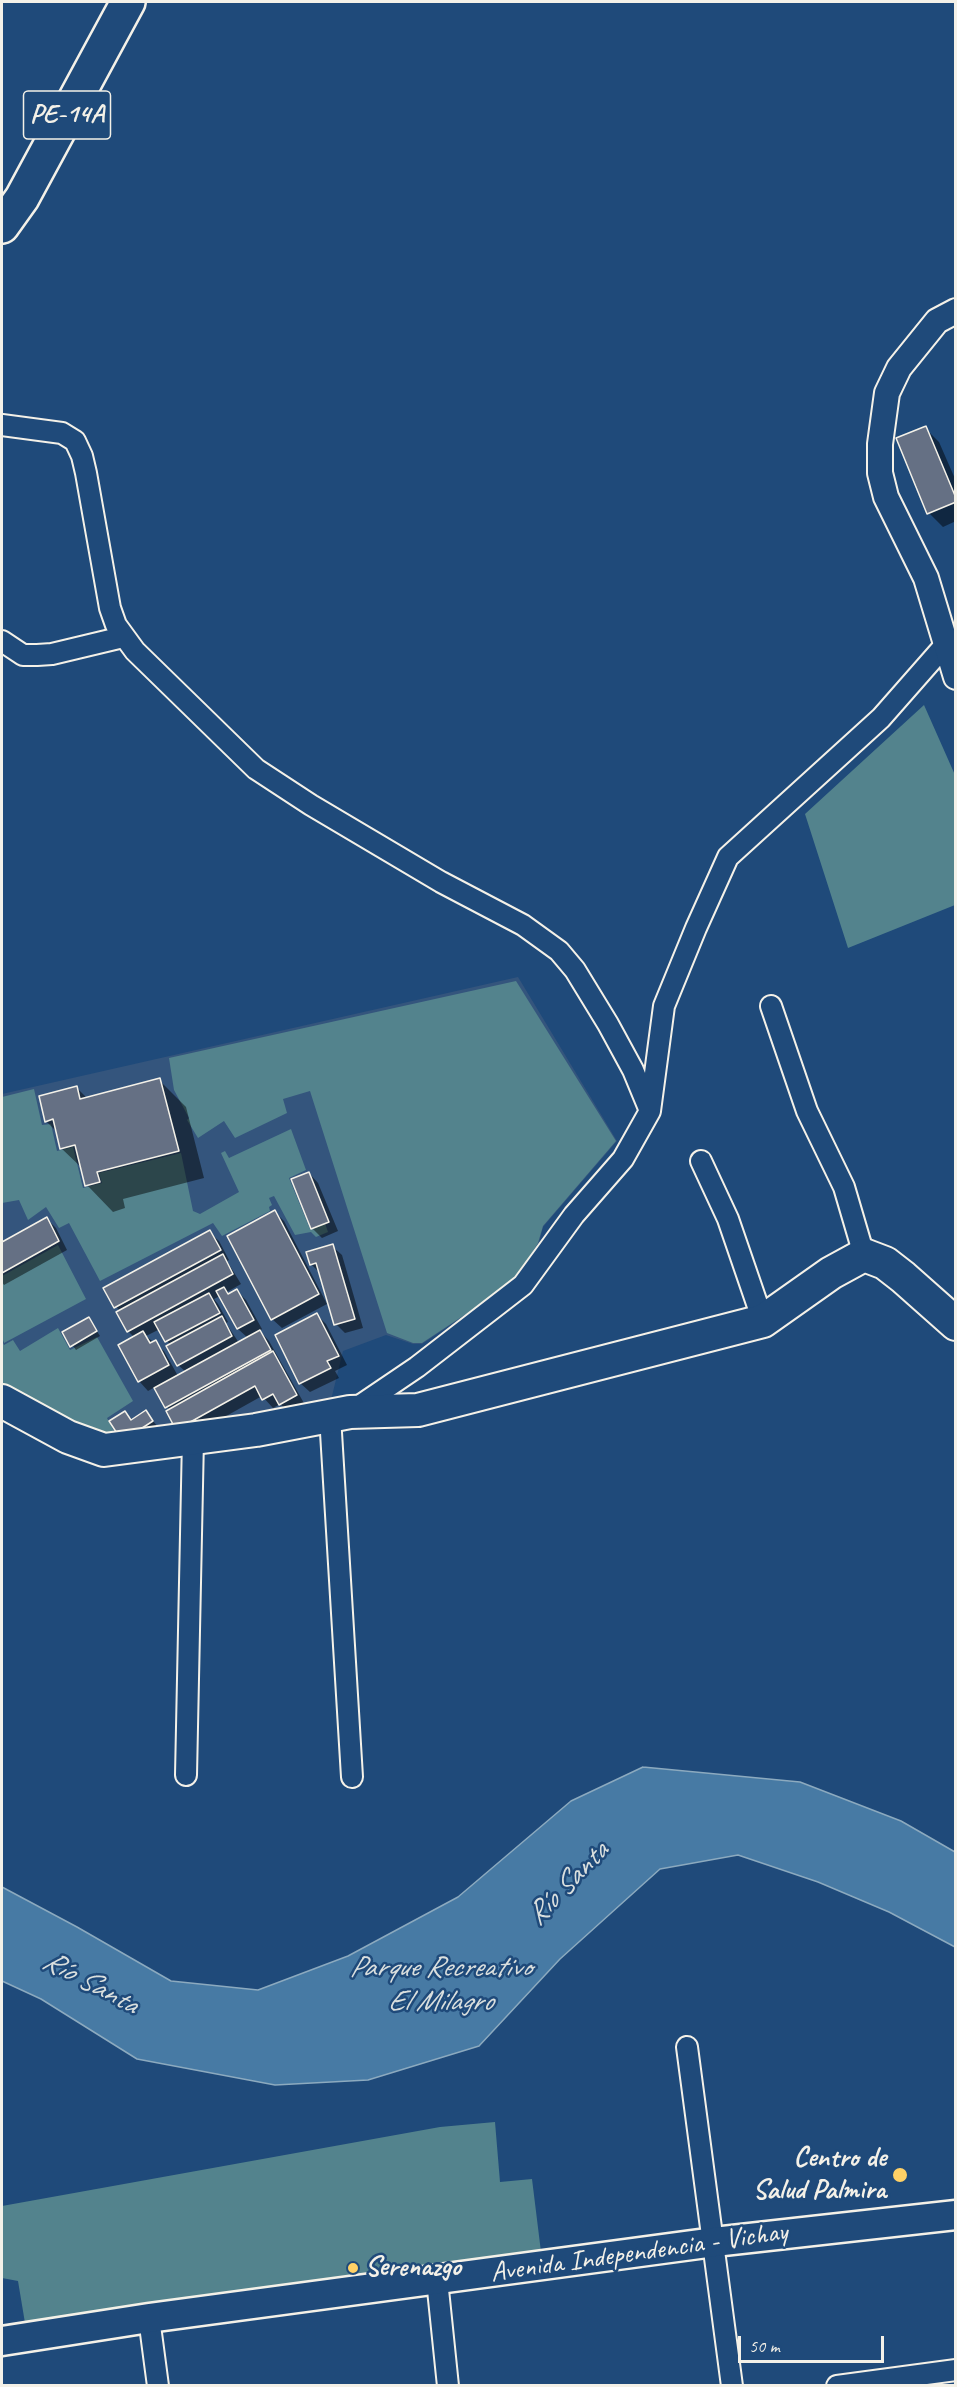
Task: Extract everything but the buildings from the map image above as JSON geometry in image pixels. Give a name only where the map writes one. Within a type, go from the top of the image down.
[{"type":"highway","name":"PE-14A","points":[[2,226],[22,198],[128,2]]},
{"type":"main road","points":[[2,1401],[68,1437],[104,1450],[256,1430],[340,1414],[418,1410],[763,1321],[831,1273],[864,1255],[885,1263],[956,1324]]},
{"type":"main road","name":"Avenida Independencia - Vichay","points":[[2,2341],[149,2318],[714,2242],[956,2215]]},
{"type":"street","points":[[956,311],[937,321],[898,368],[887,393],[880,444],[880,474],[886,497],[926,578],[956,677]]},
{"type":"street","points":[[2,425],[62,433],[75,441],[86,473],[110,608],[123,637],[233,750],[256,770],[431,876],[523,925],[559,951],[575,970],[608,1024],[633,1070],[650,1111]]},
{"type":"street","points":[[2,641],[23,655],[37,655],[52,654],[123,637]]},
{"type":"street","points":[[352,1777],[340,1414],[417,1367],[523,1284],[574,1215],[623,1159],[650,1111],[664,1006],[728,857],[881,718],[946,644]]},
{"type":"street","points":[[771,1006],[807,1111],[844,1187],[864,1255]]},
{"type":"street","points":[[701,1161],[728,1220],[763,1321]]},
{"type":"street","points":[[186,1775],[193,1438]]},
{"type":"street","points":[[687,2047],[732,2385]]},
{"type":"street","points":[[437,2280],[448,2385]]},
{"type":"street","points":[[149,2318],[158,2385]]},
{"type":"street","points":[[837,2385],[956,2370]]},
{"type":"shaded area","points":[[518,977],[617,1141],[543,1227],[539,1243],[514,1283],[422,1344],[413,1344],[386,1335],[343,1351],[331,1400],[128,1442],[2,1394],[2,1094]]},
{"type":"green space","points":[[924,705],[955,775],[955,905],[848,948],[805,814]]},
{"type":"green space","points":[[516,981],[616,1141],[543,1226],[538,1243],[513,1283],[422,1343],[413,1343],[387,1333],[310,1091],[283,1099],[287,1113],[235,1138],[224,1121],[198,1138],[174,1090],[169,1058]]},
{"type":"green space","points":[[34,1089],[42,1125],[51,1124],[57,1151],[73,1147],[83,1188],[102,1183],[99,1173],[181,1153],[193,1211],[200,1214],[239,1192],[221,1153],[225,1151],[229,1158],[291,1129],[306,1170],[289,1178],[310,1229],[325,1223],[328,1232],[316,1237],[311,1232],[295,1235],[274,1196],[269,1198],[272,1205],[269,1207],[270,1211],[222,1236],[213,1223],[100,1281],[69,1223],[59,1228],[46,1207],[28,1220],[19,1200],[2,1203],[2,1097]]},
{"type":"green space","points":[[58,1245],[86,1299],[4,1343],[2,1337],[2,1276]]},
{"type":"green space","points":[[58,1328],[70,1350],[97,1337],[133,1401],[107,1418],[119,1441],[96,1440],[2,1391],[2,1341],[4,1345],[13,1340],[20,1351]]},
{"type":"green space","points":[[495,2122],[500,2182],[532,2179],[541,2252],[25,2323],[18,2281],[2,2278],[2,2206],[440,2127]]},
{"type":"water","name":"Parque Recreativo El Milagro","points":[[643,1767],[800,1782],[901,1821],[955,1852],[955,1947],[889,1912],[818,1882],[738,1855],[660,1869],[560,1959],[479,2046],[368,2080],[275,2085],[137,2059],[41,1999],[2,1981],[2,1887],[171,1981],[258,1990],[348,1956],[458,1897],[571,1801]]},
{"type":"place","name":"Centro de Salud Palmira","points":[[900,2175]]},
{"type":"place","name":"Serenazgo","points":[[353,2268]]},
{"type":"water label","name":"Río Santa","points":[[568,1884]]},
{"type":"water label","name":"Río Santa","points":[[90,1983]]}]
